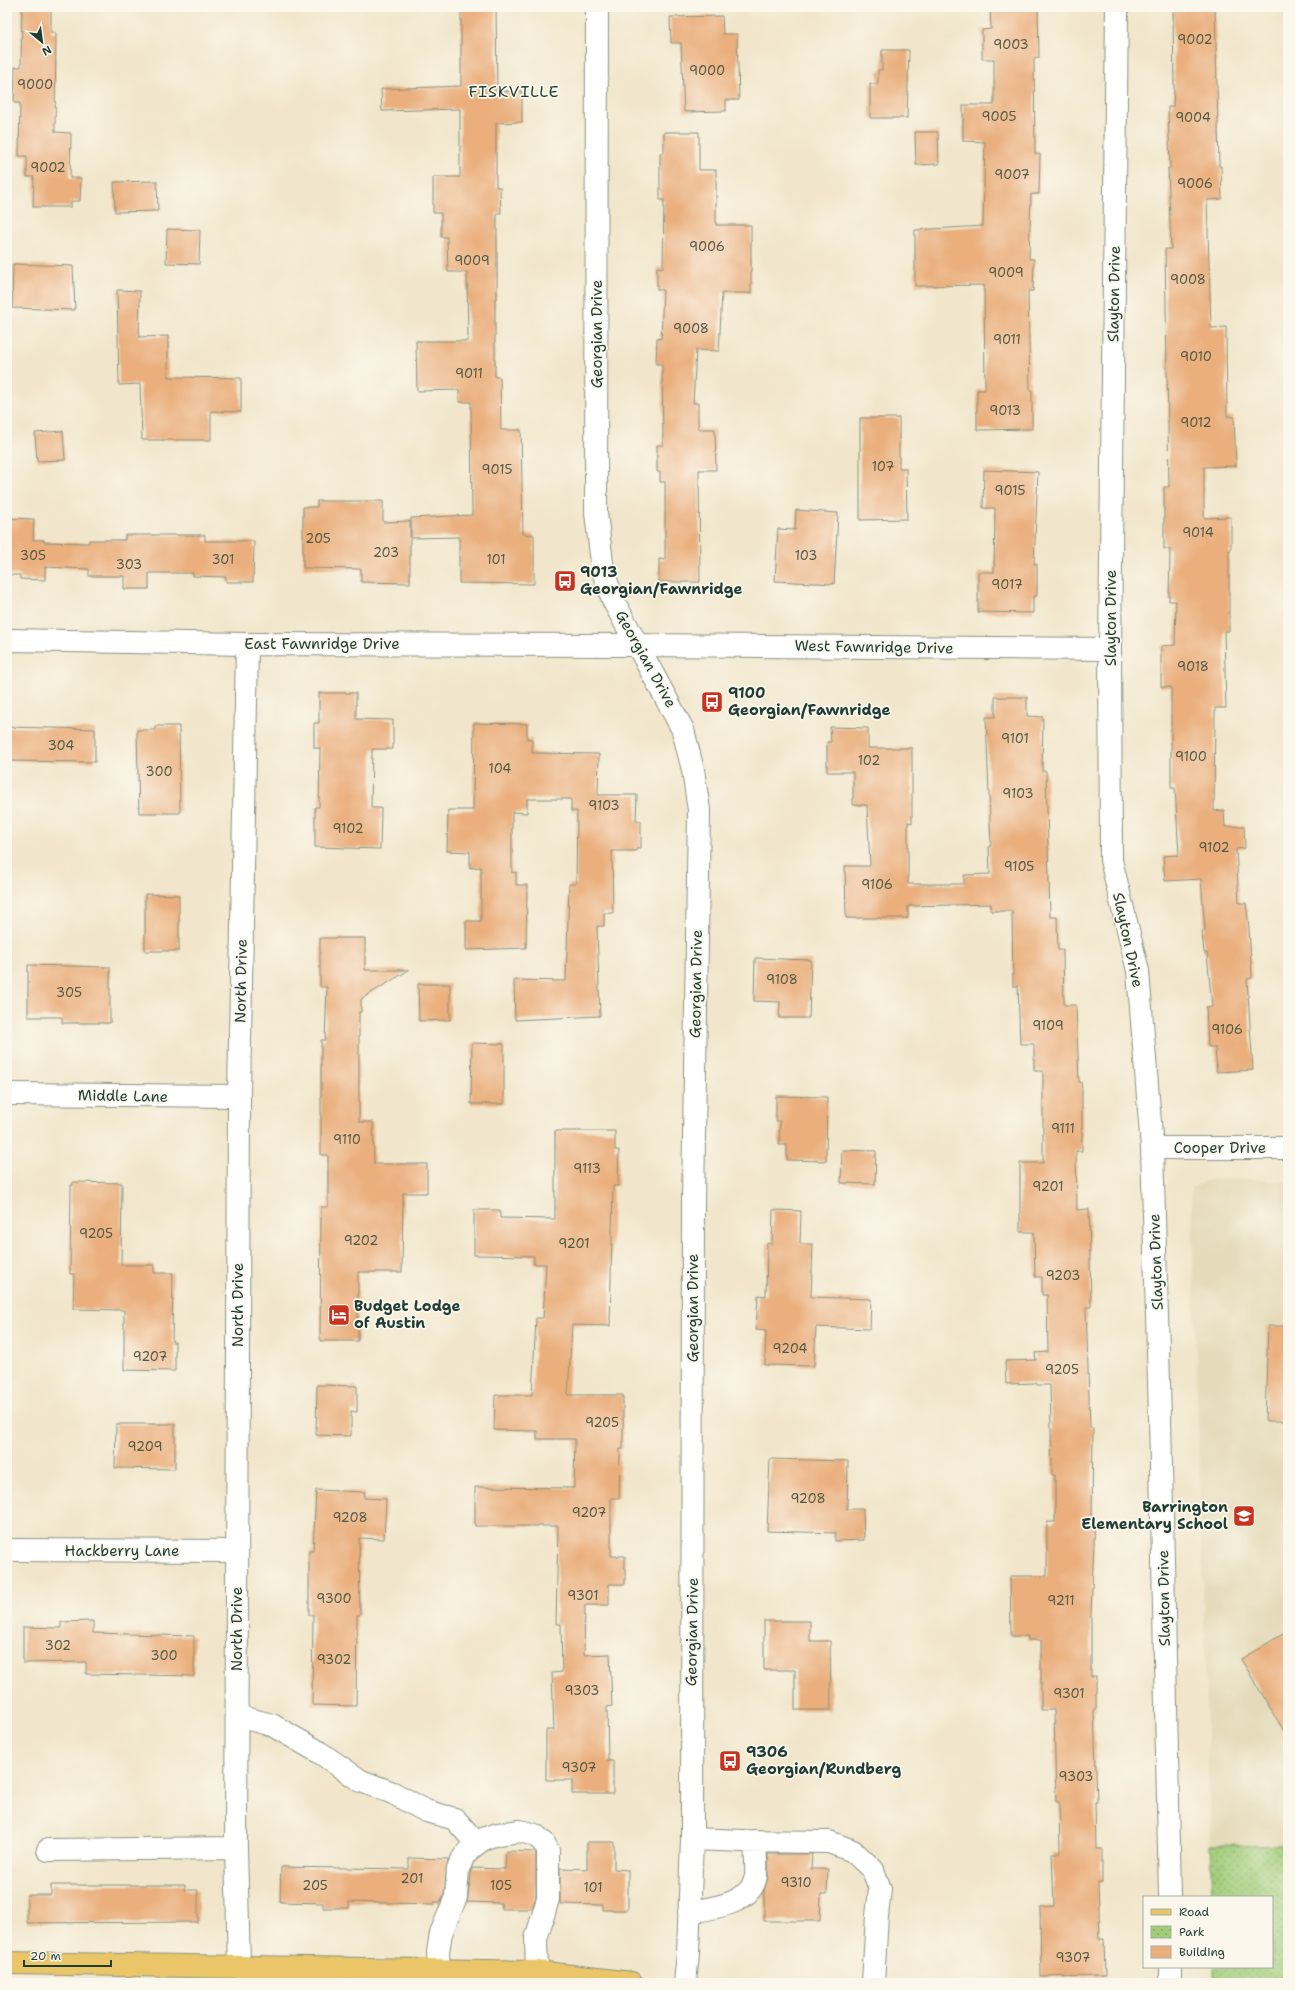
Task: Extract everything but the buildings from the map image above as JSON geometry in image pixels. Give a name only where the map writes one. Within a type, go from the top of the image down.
[{"type":"main road","points":[[7,1963],[439,1969],[537,1972],[631,1983]]},
{"type":"street","name":"Georgian Drive","points":[[597,7],[596,513],[603,571],[613,600],[684,730],[698,810],[693,1203],[692,1839],[688,1953],[685,1983]]},
{"type":"street","name":"Slayton Drive","points":[[1117,7],[1110,650],[1111,860],[1138,971],[1152,1148],[1160,1417],[1170,1896]]},
{"type":"street","name":"East Fawnridge Drive","points":[[7,640],[247,644],[637,645]]},
{"type":"street","name":"North Drive","points":[[239,1966],[236,1848],[239,1096],[247,644]]},
{"type":"street","name":"West Fawnridge Drive","points":[[637,645],[1110,650]]},
{"type":"street","name":"Middle Lane","points":[[7,1094],[239,1096]]},
{"type":"street","name":"Cooper Drive","points":[[1152,1148],[1288,1148]]},
{"type":"street","name":"Hackberry Lane","points":[[7,1550],[237,1551]]},
{"type":"street","points":[[237,1716],[272,1725],[319,1752],[361,1781],[393,1794],[426,1811],[455,1819],[476,1843]]},
{"type":"street","points":[[439,1969],[439,1943],[441,1933],[456,1897],[458,1869],[463,1858],[476,1843],[498,1834],[525,1831],[535,1835],[544,1843],[548,1851],[548,1899],[536,1939],[537,1972]]},
{"type":"street","points":[[692,1839],[829,1842],[853,1851],[873,1870],[880,1889],[873,1983]]},
{"type":"street","points":[[689,1912],[720,1907],[737,1900],[749,1890],[756,1877],[755,1841]]},
{"type":"street","points":[[48,1850],[236,1848]]},
{"type":"street","points":[[1171,1968],[1171,1983]]},
{"type":"shaded area","name":"Barrington Elementary School","points":[[1210,1179],[1288,1181],[1288,1983],[1214,1983],[1214,1968],[1273,1968],[1273,1896],[1212,1896],[1191,1188]]},
{"type":"green space","points":[[1210,1845],[1288,1846],[1288,1983],[1214,1983],[1214,1968],[1273,1968],[1273,1896],[1212,1896]]},
{"type":"place","name":"9013 Georgian/Fawnridge","points":[[565,581]]},
{"type":"place","name":"9100 Georgian/Fawnridge","points":[[712,702]]},
{"type":"place","name":"Budget Lodge of Austin","points":[[339,1315]]},
{"type":"place","name":"Barrington Elementary School","points":[[1244,1516]]},
{"type":"place","name":"9306 Georgian/Rundberg","points":[[730,1761]]},
{"type":"district","name":"FISKVILLE","points":[[514,91]]}]
